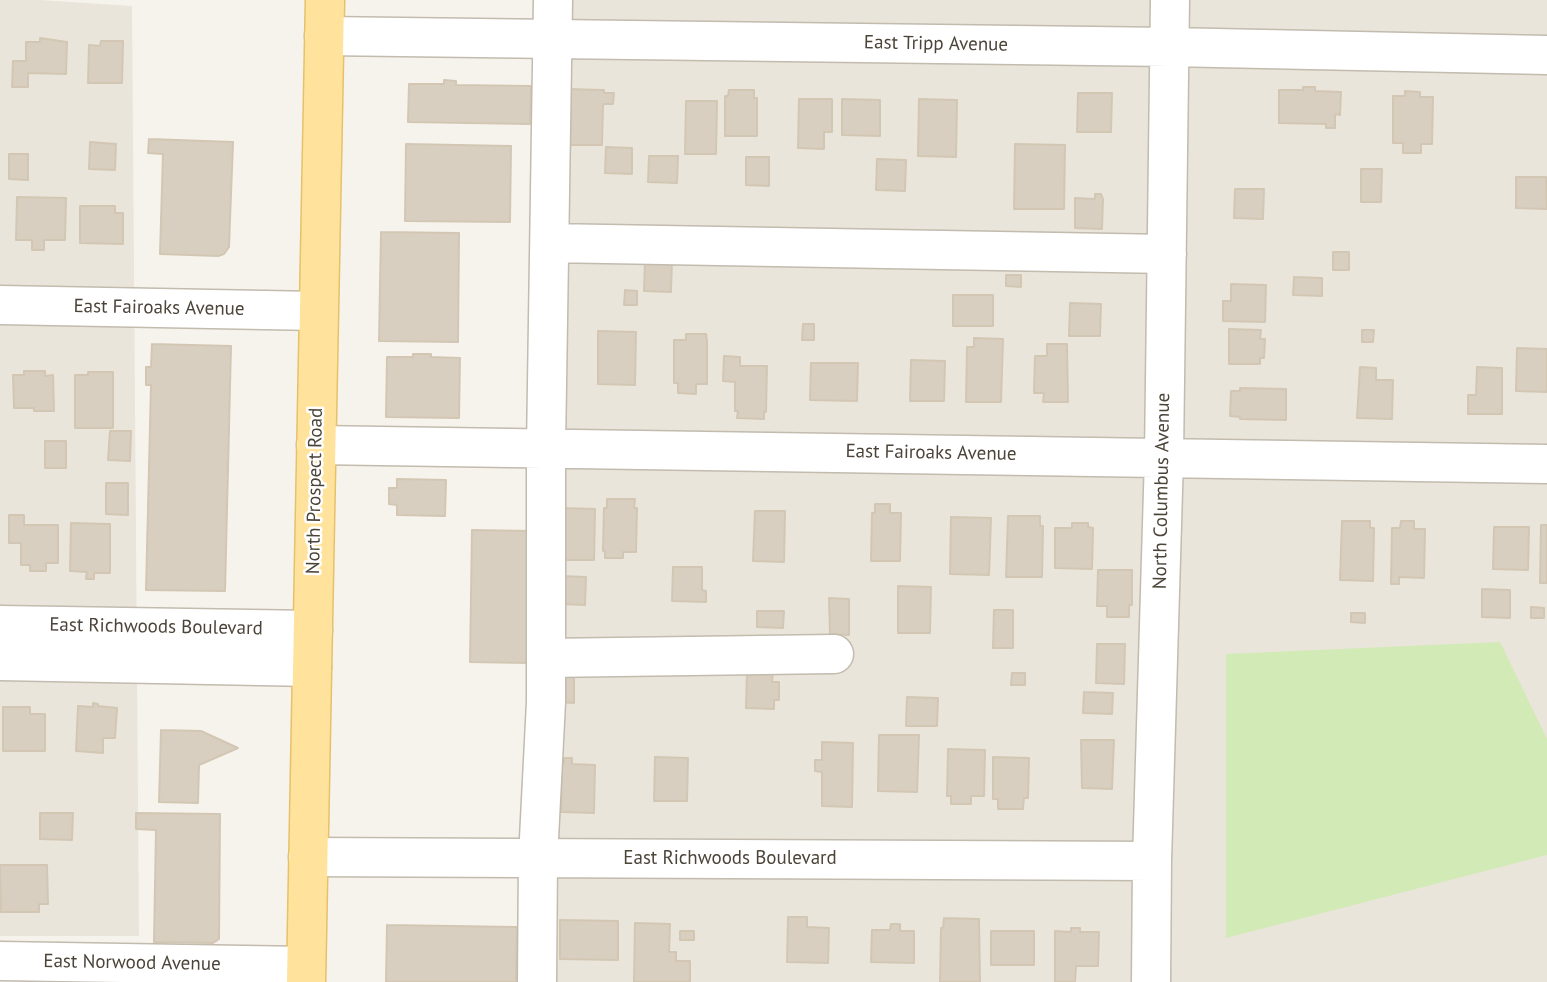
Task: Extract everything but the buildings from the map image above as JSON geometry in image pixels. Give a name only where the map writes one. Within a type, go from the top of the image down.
[{"type":"main road","name":"North Prospect Road","points":[[306,974],[324,18]]},
{"type":"street","points":[[537,982],[538,858],[546,702],[546,448],[554,0]]},
{"type":"street","name":"North Columbus Avenue","points":[[1152,982],[1152,861],[1164,457],[1170,0]]},
{"type":"street","name":"East Tripp Avenue","points":[[324,18],[553,40],[1169,47],[1547,55]]},
{"type":"street","points":[[550,243],[1167,254]]},
{"type":"street","name":"East Fairoaks Avenue","points":[[0,304],[317,311]]},
{"type":"street","name":"East Fairoaks Avenue","points":[[316,444],[1547,464]]},
{"type":"street","name":"East Richwoods Boulevard","points":[[0,625],[312,648]]},
{"type":"street","name":"East Richwoods Boulevard","points":[[0,661],[312,648]]},
{"type":"street","points":[[546,658],[834,654]]},
{"type":"street","name":"East Richwoods Boulevard","points":[[308,858],[1152,861]]},
{"type":"street","name":"East Norwood Avenue","points":[[0,961],[306,974]]},
{"type":"shaded area","points":[[0,0],[132,6],[139,936],[0,936]]},
{"type":"shaded area","points":[[571,0],[1547,0],[1547,982],[549,982]]},
{"type":"green space","points":[[1500,642],[1547,739],[1547,855],[1226,938],[1226,654]]}]
